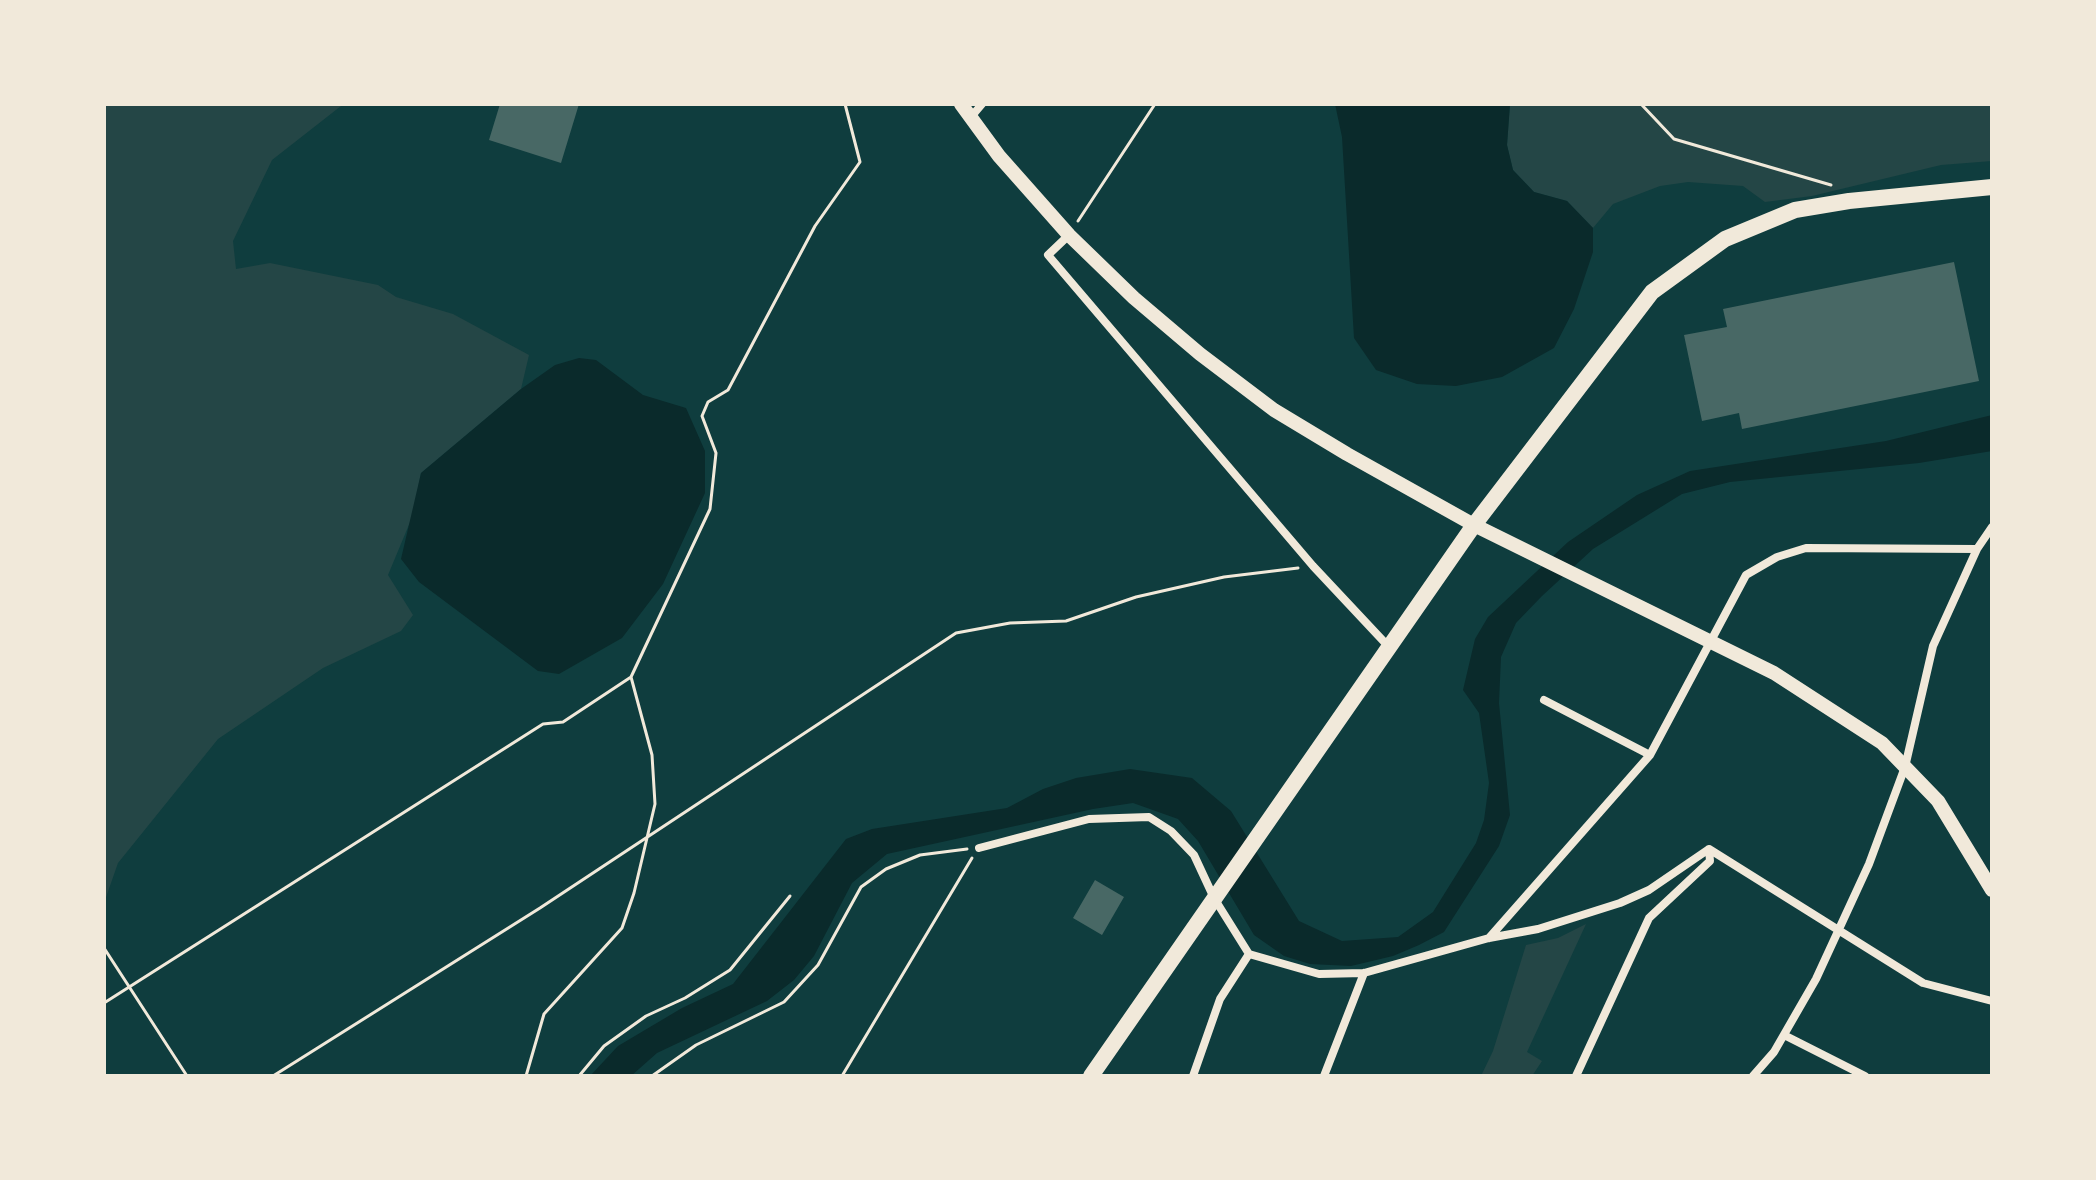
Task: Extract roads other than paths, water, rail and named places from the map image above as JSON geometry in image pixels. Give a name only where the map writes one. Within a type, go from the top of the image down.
[{"type":"main road","points":[[961,104],[999,156],[1069,235],[1134,298],[1274,410],[1474,525],[1774,673],[1882,743],[1938,801],[1992,890]]},
{"type":"main road","points":[[1091,1076],[1474,525],[1652,292],[1725,239],[1795,210],[1849,201],[1992,187]]},
{"type":"street","points":[[971,117],[982,104]]},
{"type":"street","points":[[1069,235],[1048,255],[1313,566],[1388,646]]},
{"type":"street","points":[[1753,1076],[1784,1035],[1869,864],[1905,767],[1933,646],[1977,549],[1992,527]]},
{"type":"street","points":[[1489,938],[1650,755],[1746,575],[1777,557],[1806,548],[1977,549]]},
{"type":"street","points":[[1544,700],[1650,755]]},
{"type":"street","points":[[979,848],[1089,819],[1149,817],[1171,831],[1194,855],[1249,954],[1319,974],[1364,973],[1489,938],[1538,929],[1620,903],[1649,890],[1709,849]]},
{"type":"street","points":[[1709,849],[1923,983],[1992,1001]]},
{"type":"street","points":[[1576,1076],[1649,918],[1710,861],[1709,849]]},
{"type":"street","points":[[1193,1076],[1220,999],[1249,954]]},
{"type":"street","points":[[1324,1076],[1364,973]]},
{"type":"street","points":[[1784,1035],[1865,1076]]}]
